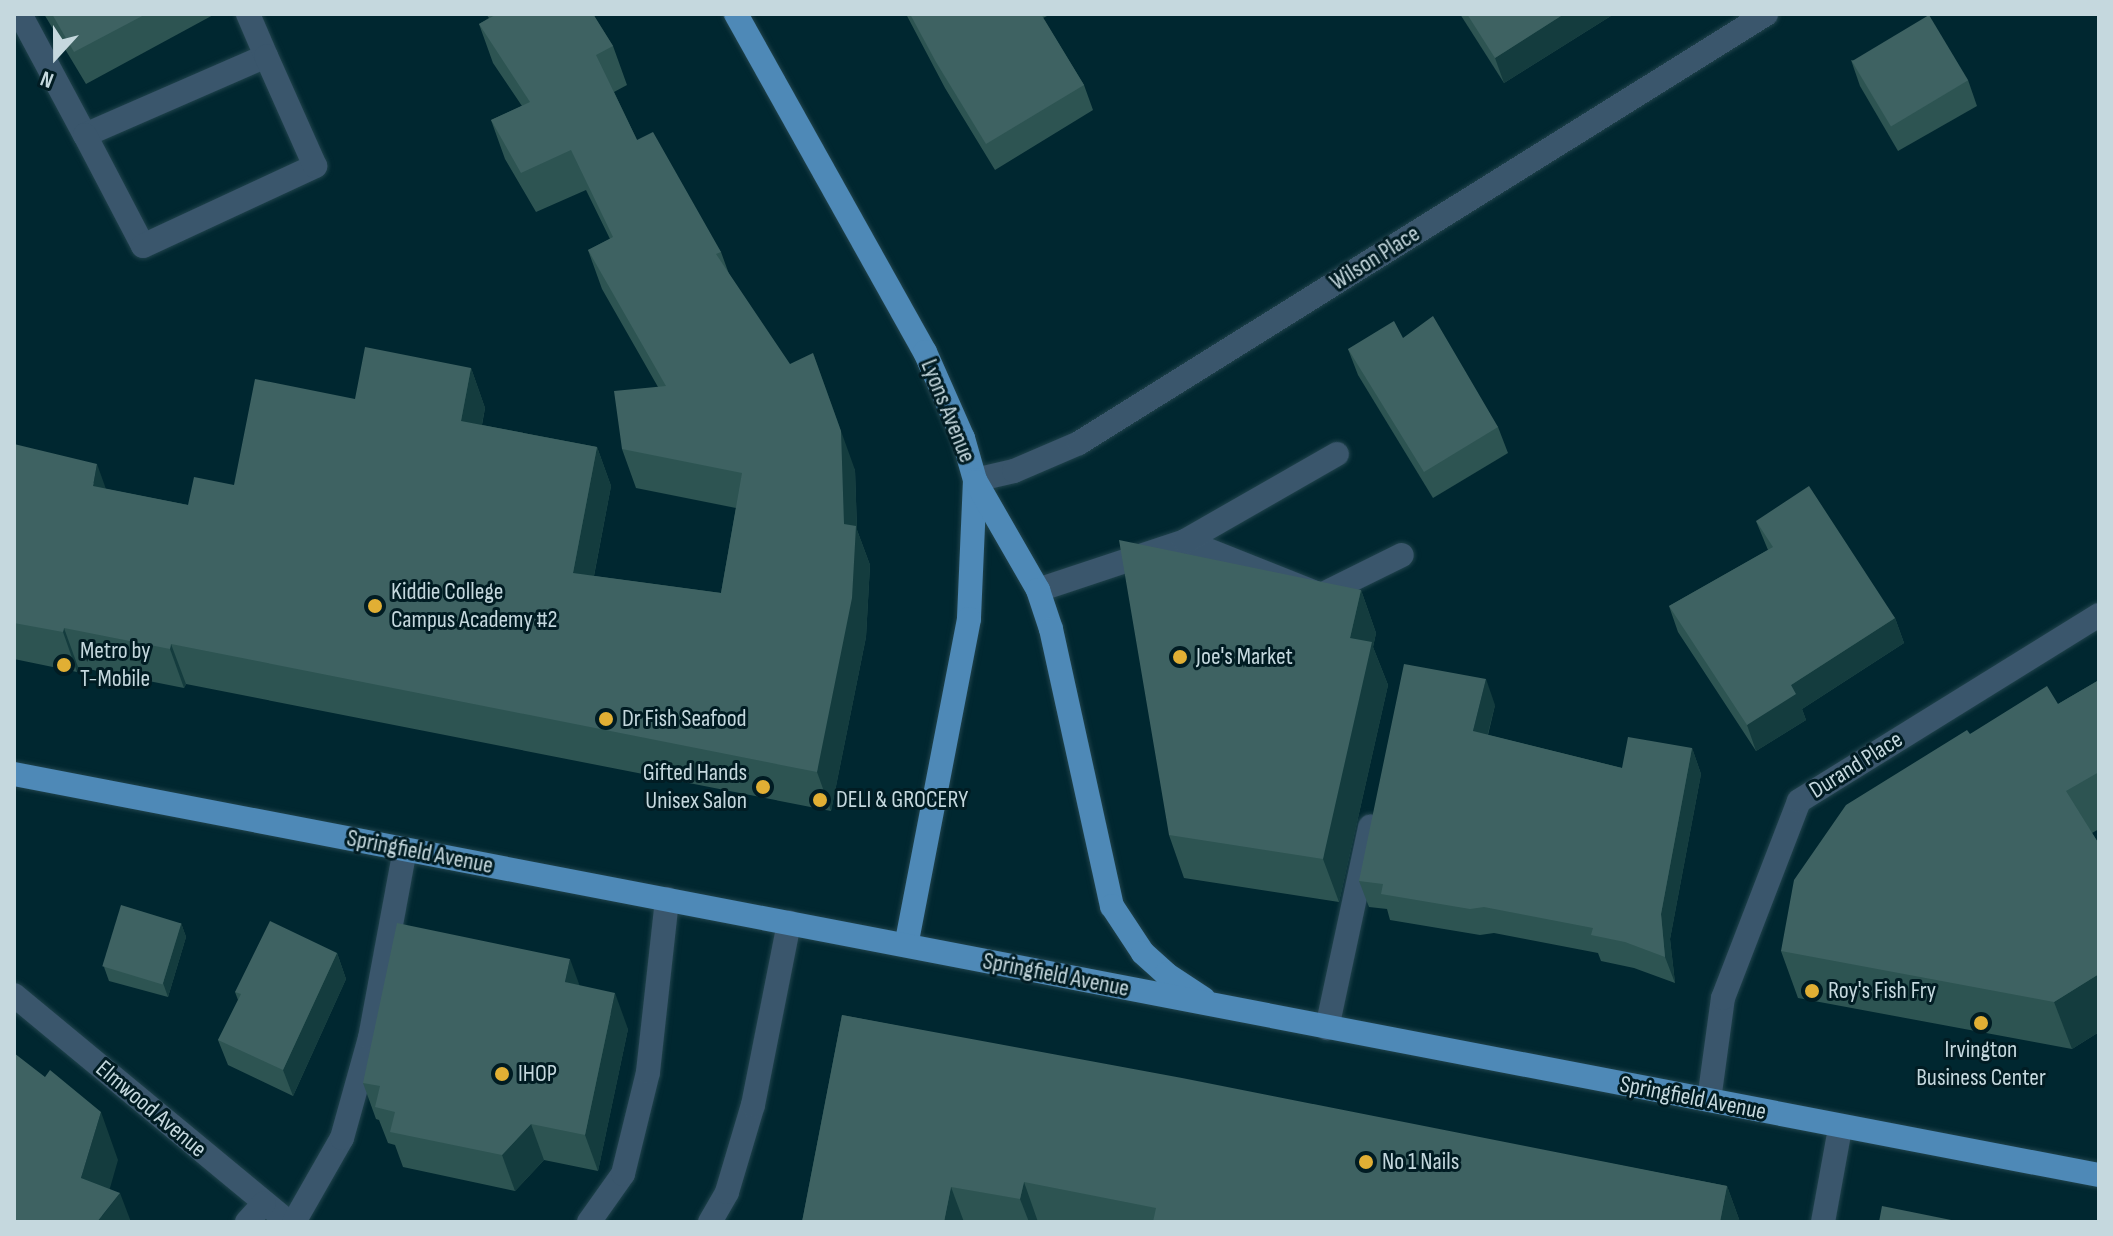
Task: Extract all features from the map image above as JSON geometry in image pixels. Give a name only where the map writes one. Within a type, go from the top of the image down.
[{"type":"main road","name":"Lyons Avenue","points":[[736,14],[925,352],[963,438],[975,480],[976,525],[969,619],[906,945]]},
{"type":"main road","points":[[975,480],[1038,590],[1061,668],[1112,906],[1143,953],[1189,990],[1220,1008]]},
{"type":"main road","name":"Springfield Avenue","points":[[14,774],[1709,1100],[1840,1128],[2099,1175]]},
{"type":"street","points":[[20,14],[143,246],[315,166],[248,14]]},
{"type":"street","name":"Wilson Place","points":[[975,480],[1014,471],[1079,443],[1766,14]]},
{"type":"street","points":[[85,135],[266,56]]},
{"type":"street","points":[[1038,590],[1185,541],[1337,454]]},
{"type":"street","points":[[1185,541],[1321,595],[1402,555]]},
{"type":"street","name":"Durand Place","points":[[1709,1100],[1723,998],[1799,801],[2099,615]]},
{"type":"street","points":[[1327,1028],[1376,800]]},
{"type":"street","points":[[294,1222],[342,1138],[370,1038],[405,849]]},
{"type":"street","points":[[589,1222],[623,1174],[648,1072],[667,899]]},
{"type":"street","points":[[710,1222],[727,1192],[753,1105],[789,923]]},
{"type":"street","name":"Elmwood Avenue","points":[[14,995],[288,1222]]},
{"type":"street","points":[[1823,1222],[1840,1128]]},
{"type":"street","points":[[247,1222],[264,1203]]},
{"type":"building","points":[[52,14],[146,14],[74,52]]},
{"type":"building","points":[[497,14],[593,14],[613,46],[596,55],[637,140],[653,132],[721,252],[716,254],[790,364],[813,353],[841,431],[844,524],[856,526],[852,598],[817,772],[171,644],[170,649],[64,628],[63,632],[14,623],[14,444],[97,464],[93,486],[188,505],[194,477],[234,485],[255,379],[355,399],[365,347],[471,368],[461,421],[597,447],[573,573],[721,593],[742,473],[622,449],[614,391],[666,386],[588,250],[613,237],[571,150],[521,173],[491,120],[530,102],[479,24]]},
{"type":"building","points":[[910,14],[1041,14],[1084,85],[986,144]]},
{"type":"building","points":[[1467,14],[1564,14],[1495,58]]},
{"type":"building","points":[[1929,15],[1968,80],[1891,126],[1852,61]]},
{"type":"building","points":[[1433,316],[1498,427],[1424,472],[1348,349],[1394,321],[1403,338]]},
{"type":"building","points":[[1809,486],[1895,618],[1791,685],[1796,694],[1747,725],[1669,606],[1773,547],[1756,521]]},
{"type":"building","points":[[1119,540],[1361,590],[1350,638],[1372,642],[1323,859],[1169,835]]},
{"type":"building","points":[[1404,664],[1486,679],[1473,731],[1622,768],[1628,737],[1692,748],[1661,914],[1665,957],[1625,942],[1591,935],[1593,928],[1484,907],[1470,909],[1381,894],[1383,884],[1359,881]]},
{"type":"building","points":[[2099,680],[2099,772],[2066,791],[2099,844],[2099,974],[2054,1002],[1781,951],[1794,880],[1846,805],[1967,730],[1970,734],[2047,686],[2058,704]]},
{"type":"building","points":[[121,905],[181,923],[163,985],[102,966]]},
{"type":"building","points":[[270,921],[337,953],[283,1070],[218,1040],[241,994],[235,992]]},
{"type":"building","name":"IHOP","points":[[397,923],[570,959],[565,982],[615,993],[585,1135],[531,1124],[502,1155],[390,1132],[395,1112],[375,1107],[380,1086],[363,1083]]},
{"type":"building","points":[[842,1015],[1182,1078],[1727,1186],[1720,1222],[1153,1222],[1156,1208],[1024,1182],[1020,1199],[951,1187],[944,1222],[802,1222]]},
{"type":"building","points":[[14,1053],[45,1077],[50,1070],[101,1112],[81,1178],[120,1193],[97,1222],[14,1222]]},
{"type":"building","points":[[1882,1206],[1961,1222],[1879,1222]]},
{"type":"place","name":"Kiddie College Campus Academy #2","points":[[375,606]]},
{"type":"place","name":"Joe's Market","points":[[1180,657]]},
{"type":"place","name":"Metro by T-Mobile","points":[[64,665]]},
{"type":"place","name":"Dr Fish Seafood","points":[[606,719]]},
{"type":"place","name":"Gifted Hands Unisex Salon","points":[[763,787]]},
{"type":"place","name":"DELI & GROCERY","points":[[820,800]]},
{"type":"place","name":"Roy's Fish Fry","points":[[1812,991]]},
{"type":"place","name":"Irvington Business Center","points":[[1981,1023]]},
{"type":"place","name":"IHOP","points":[[502,1074]]},
{"type":"place","name":"No 1 Nails","points":[[1366,1162]]}]
